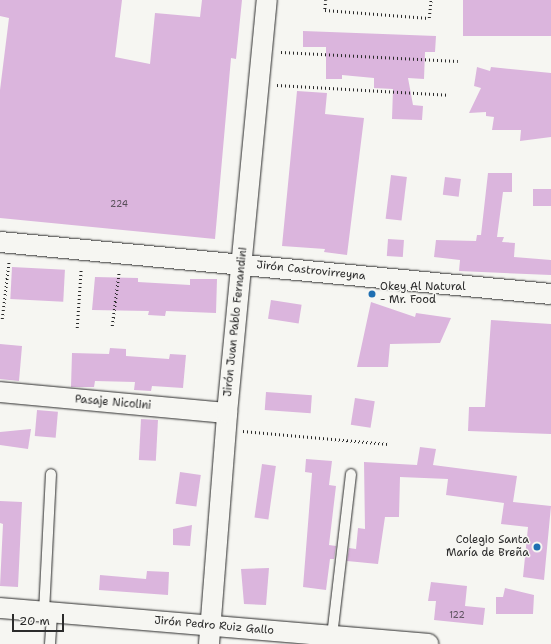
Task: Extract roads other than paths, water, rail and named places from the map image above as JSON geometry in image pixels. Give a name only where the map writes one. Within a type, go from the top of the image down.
[{"type":"street","name":"Jirón Juan Pablo Fernandini","points":[[210,635],[226,421],[267,0]]},
{"type":"street","name":"Jirón Castrovirreyna","points":[[5,242],[551,294]]},
{"type":"street","name":"Pasaje Nicolini","points":[[0,392],[226,421]]},
{"type":"street","name":"Jirón Pedro Ruiz Gallo","points":[[0,608],[48,612],[210,635],[332,636],[428,644]]},
{"type":"lane","points":[[50,644],[48,612],[51,474]]},
{"type":"lane","points":[[332,636],[351,474]]},
{"type":"place","name":"Okey Al Natural - Mr. Food","points":[[372,294]]},
{"type":"place","name":"Colegio Santa María de Breña","points":[[537,547]]}]
